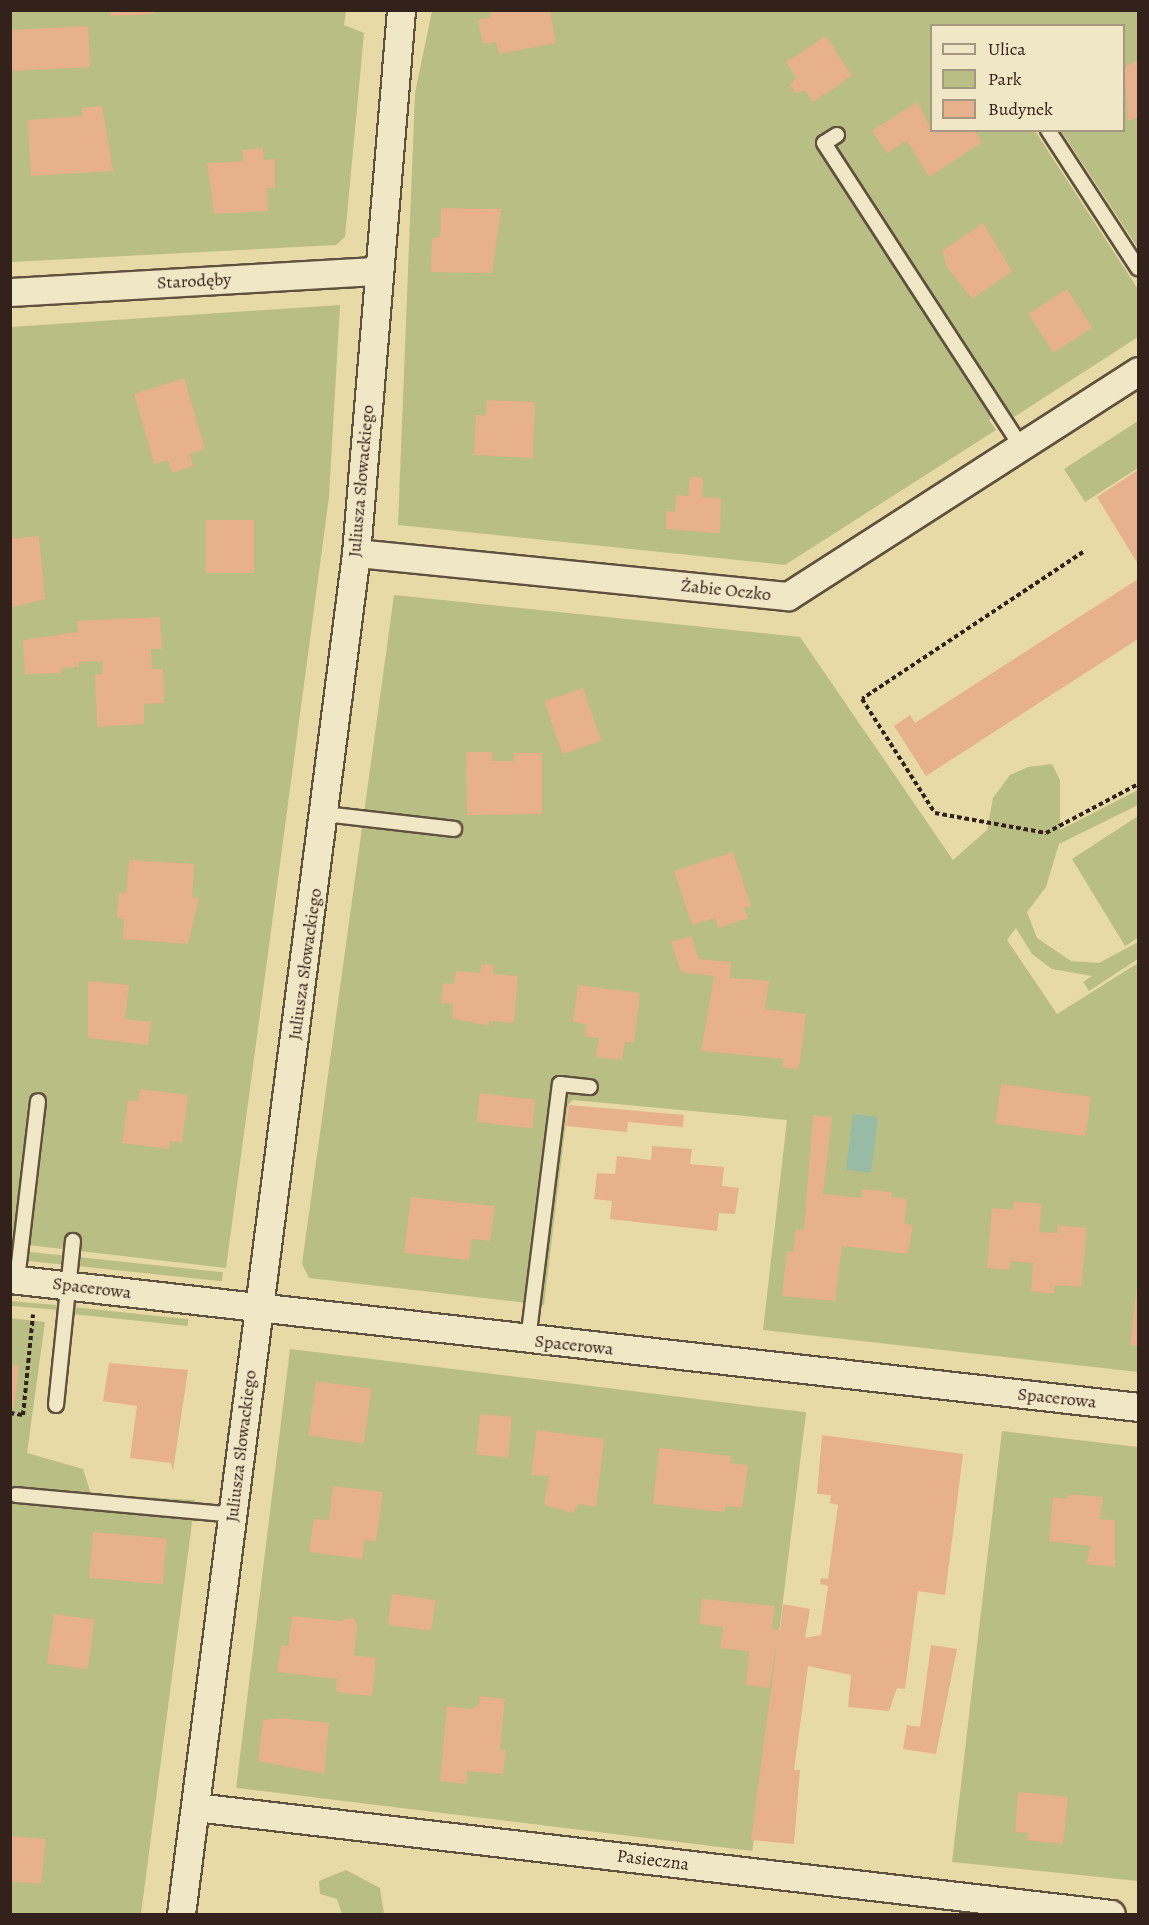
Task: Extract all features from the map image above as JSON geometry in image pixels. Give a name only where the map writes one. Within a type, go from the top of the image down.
[{"type":"street","name":"Juliusza Słowackiego","points":[[181,1914],[325,814],[356,554],[401,10]]},
{"type":"street","name":"Starodęby","points":[[10,292],[378,270]]},
{"type":"street","name":"Żabie Oczko","points":[[356,554],[788,596],[1138,371]]},
{"type":"street","name":"Spacerowa","points":[[14,1280],[528,1340],[1138,1407]]},
{"type":"street","name":"Pasieczna","points":[[195,1807],[1111,1914]]},
{"type":"lane","points":[[1049,132],[1138,268]]},
{"type":"lane","points":[[837,135],[824,143],[1021,446]]},
{"type":"lane","points":[[325,814],[454,829]]},
{"type":"lane","points":[[528,1340],[560,1084],[590,1088]]},
{"type":"lane","points":[[14,1280],[38,1101]]},
{"type":"lane","points":[[56,1405],[73,1241]]},
{"type":"lane","points":[[16,1495],[234,1515]]},
{"type":"path","points":[[1083,552],[862,699],[935,813],[1046,833],[1138,784]]},
{"type":"path","points":[[22,1312],[66,1318]]},
{"type":"path","points":[[10,1413],[23,1414],[33,1314]]},
{"type":"green space","points":[[10,11],[346,11],[344,25],[364,33],[345,237],[336,245],[11,262]]},
{"type":"green space","points":[[432,11],[1138,11],[1138,248],[1062,132],[1125,132],[1125,24],[930,24],[930,132],[1036,132],[1138,289],[1138,337],[1014,417],[1007,408],[989,420],[996,430],[785,565],[398,525],[415,93]]},
{"type":"green space","points":[[340,305],[329,497],[226,1268],[11,1243],[11,327]]},
{"type":"green space","points":[[1138,421],[1138,468],[1085,502],[1064,469]]},
{"type":"green space","points":[[394,595],[800,637],[953,860],[987,830],[993,798],[1010,775],[1028,767],[1052,764],[1060,780],[1060,830],[1138,790],[1138,805],[1059,844],[1046,887],[1027,912],[1037,938],[1071,961],[1099,963],[1138,942],[1138,959],[1089,991],[1083,982],[1092,976],[1052,969],[1032,954],[1016,928],[1007,940],[1057,1014],[1138,963],[1138,1372],[763,1330],[787,1120],[573,1100],[568,1105],[544,1305],[309,1278],[302,1264]]},
{"type":"green space","points":[[1138,816],[1138,938],[1125,946],[1072,859]]},
{"type":"green space","points":[[11,1250],[223,1272],[222,1281],[10,1259]]},
{"type":"green space","points":[[10,1301],[56,1305],[60,1310],[11,1306]]},
{"type":"green space","points":[[73,1307],[188,1319],[188,1326],[72,1314]]},
{"type":"green space","points":[[10,1318],[45,1322],[27,1453],[83,1469],[91,1494],[195,1500],[141,1914],[11,1914]]},
{"type":"green space","points":[[290,1349],[806,1412],[752,1851],[236,1788]]},
{"type":"green space","points":[[1002,1431],[1138,1447],[1138,1881],[952,1862]]},
{"type":"green space","points":[[346,1870],[380,1888],[384,1914],[342,1914],[337,1899],[320,1894],[319,1881]]},
{"type":"shaded area","points":[[853,1114],[878,1117],[871,1173],[846,1170]]},
{"type":"building","points":[[111,10],[153,10],[153,14],[111,16]]},
{"type":"building","points":[[490,10],[550,10],[556,43],[499,54],[496,42],[483,44],[478,20],[491,17]]},
{"type":"building","points":[[88,26],[90,67],[12,71],[10,30]]},
{"type":"building","points":[[826,36],[852,76],[813,102],[805,91],[795,93],[790,85],[796,77],[786,62]]},
{"type":"building","points":[[1138,60],[1138,117],[1128,121],[1125,80],[1125,66]]},
{"type":"building","points":[[917,102],[930,126],[930,132],[975,132],[982,142],[929,177],[907,141],[887,153],[872,131]]},
{"type":"building","points":[[102,106],[113,171],[31,176],[28,120],[82,116],[82,108]]},
{"type":"building","points":[[263,148],[264,160],[275,159],[275,188],[267,188],[268,211],[214,214],[207,163],[243,161],[242,150]]},
{"type":"building","points":[[441,208],[501,209],[492,273],[431,272],[432,238],[440,237]]},
{"type":"building","points":[[983,223],[1012,271],[972,299],[947,267],[942,251]]},
{"type":"building","points":[[1067,289],[1092,328],[1053,353],[1028,314]]},
{"type":"building","points":[[184,378],[205,449],[190,454],[193,466],[172,473],[168,460],[154,464],[134,394]]},
{"type":"building","points":[[487,400],[535,402],[533,458],[474,455],[476,415],[486,415]]},
{"type":"building","points":[[1138,470],[1138,564],[1097,497]]},
{"type":"building","points":[[690,477],[703,477],[702,497],[721,498],[720,533],[666,529],[666,511],[675,512],[676,495],[688,496]]},
{"type":"building","points":[[206,520],[254,520],[254,573],[206,573]]},
{"type":"building","points":[[39,536],[45,599],[10,608],[10,539]]},
{"type":"building","points":[[1138,579],[1138,639],[926,776],[894,726],[910,715],[915,723]]},
{"type":"building","points":[[160,617],[162,649],[151,649],[152,669],[163,669],[164,703],[144,704],[144,724],[97,727],[95,674],[103,674],[102,661],[79,662],[79,667],[62,668],[62,673],[25,674],[23,640],[78,632],[77,621]]},
{"type":"building","points":[[583,688],[601,741],[562,754],[544,701]]},
{"type":"building","points":[[466,752],[493,752],[492,761],[514,761],[514,753],[542,753],[542,814],[467,815]]},
{"type":"building","points":[[733,852],[751,906],[744,908],[748,918],[718,928],[715,918],[692,925],[674,871]]},
{"type":"building","points":[[129,860],[194,864],[192,898],[199,898],[188,944],[123,939],[124,919],[117,918],[119,892],[126,893]]},
{"type":"building","points":[[691,936],[699,959],[731,962],[730,978],[769,981],[765,1009],[806,1014],[799,1069],[782,1067],[784,1059],[701,1051],[714,976],[681,972],[671,942]]},
{"type":"building","points":[[481,964],[494,965],[493,974],[518,976],[514,1023],[489,1021],[489,1026],[452,1018],[453,1004],[441,1003],[443,983],[454,984],[456,971],[480,973]]},
{"type":"building","points":[[88,981],[129,985],[125,1019],[151,1022],[148,1045],[88,1038]]},
{"type":"building","points":[[578,985],[640,993],[634,1043],[625,1042],[622,1060],[596,1057],[599,1038],[585,1036],[586,1024],[573,1022]]},
{"type":"building","points":[[1001,1084],[1091,1097],[1086,1136],[995,1124]]},
{"type":"building","points":[[140,1089],[188,1095],[182,1143],[170,1141],[169,1149],[122,1143],[128,1100],[138,1101]]},
{"type":"building","points":[[480,1093],[536,1100],[532,1129],[476,1122]]},
{"type":"building","points":[[569,1105],[684,1115],[683,1127],[628,1122],[627,1132],[566,1126]]},
{"type":"building","points":[[813,1115],[832,1117],[823,1194],[862,1198],[863,1189],[892,1192],[891,1197],[907,1199],[904,1224],[913,1225],[908,1254],[842,1246],[835,1301],[782,1296],[787,1251],[793,1252],[796,1229],[804,1230]]},
{"type":"building","points":[[652,1146],[692,1149],[690,1164],[724,1167],[722,1186],[739,1188],[735,1214],[719,1213],[717,1231],[610,1219],[612,1201],[594,1199],[597,1173],[615,1174],[617,1156],[651,1160]]},
{"type":"building","points":[[411,1197],[495,1206],[490,1241],[472,1239],[469,1260],[404,1253]]},
{"type":"building","points":[[1014,1201],[1042,1204],[1039,1232],[1057,1233],[1058,1225],[1087,1228],[1081,1287],[1055,1285],[1054,1294],[1031,1291],[1033,1263],[1011,1261],[1010,1270],[987,1268],[992,1208],[1013,1210]]},
{"type":"building","points":[[1138,1285],[1138,1346],[1130,1345]]},
{"type":"building","points":[[109,1363],[188,1370],[173,1471],[171,1463],[130,1458],[137,1406],[103,1401]]},
{"type":"building","points":[[10,1365],[19,1366],[14,1408],[10,1408]]},
{"type":"building","points":[[316,1381],[371,1389],[364,1443],[308,1435]]},
{"type":"building","points":[[480,1414],[512,1417],[508,1458],[476,1455]]},
{"type":"building","points":[[537,1430],[604,1439],[596,1507],[579,1504],[573,1513],[544,1505],[549,1476],[531,1475]]},
{"type":"building","points":[[822,1435],[963,1454],[945,1595],[918,1591],[905,1689],[897,1688],[889,1711],[848,1707],[851,1675],[808,1666],[794,1770],[800,1770],[794,1844],[751,1840],[777,1644],[769,1688],[746,1685],[749,1651],[720,1648],[723,1627],[699,1624],[702,1599],[775,1606],[772,1629],[780,1630],[783,1604],[810,1609],[805,1638],[821,1635],[828,1586],[820,1584],[821,1578],[828,1579],[838,1505],[830,1503],[831,1495],[817,1494]]},
{"type":"building","points":[[659,1448],[731,1456],[730,1463],[748,1465],[742,1508],[725,1506],[724,1512],[653,1504]]},
{"type":"building","points":[[333,1486],[383,1492],[376,1541],[365,1540],[362,1559],[309,1552],[314,1519],[329,1520]]},
{"type":"building","points":[[1068,1494],[1103,1497],[1100,1519],[1115,1520],[1115,1567],[1087,1564],[1090,1546],[1049,1541],[1053,1497],[1067,1499]]},
{"type":"building","points":[[93,1532],[167,1538],[163,1584],[89,1578]]},
{"type":"building","points":[[392,1594],[436,1600],[431,1631],[388,1625]]},
{"type":"building","points":[[54,1614],[95,1620],[88,1669],[47,1664]]},
{"type":"building","points":[[292,1616],[341,1621],[353,1617],[357,1624],[354,1655],[376,1658],[372,1696],[336,1692],[337,1679],[277,1672],[281,1645],[288,1646]]},
{"type":"building","points":[[931,1645],[957,1649],[936,1754],[903,1749],[907,1725],[920,1727]]},
{"type":"building","points":[[480,1696],[505,1699],[500,1750],[506,1750],[503,1774],[467,1771],[466,1784],[440,1781],[447,1706],[471,1709],[479,1705]]},
{"type":"building","points":[[281,1718],[329,1723],[324,1774],[258,1761],[263,1720]]},
{"type":"building","points":[[1018,1792],[1068,1797],[1063,1844],[1027,1840],[1028,1833],[1015,1832]]},
{"type":"building","points":[[10,1836],[46,1839],[41,1884],[10,1881]]}]
